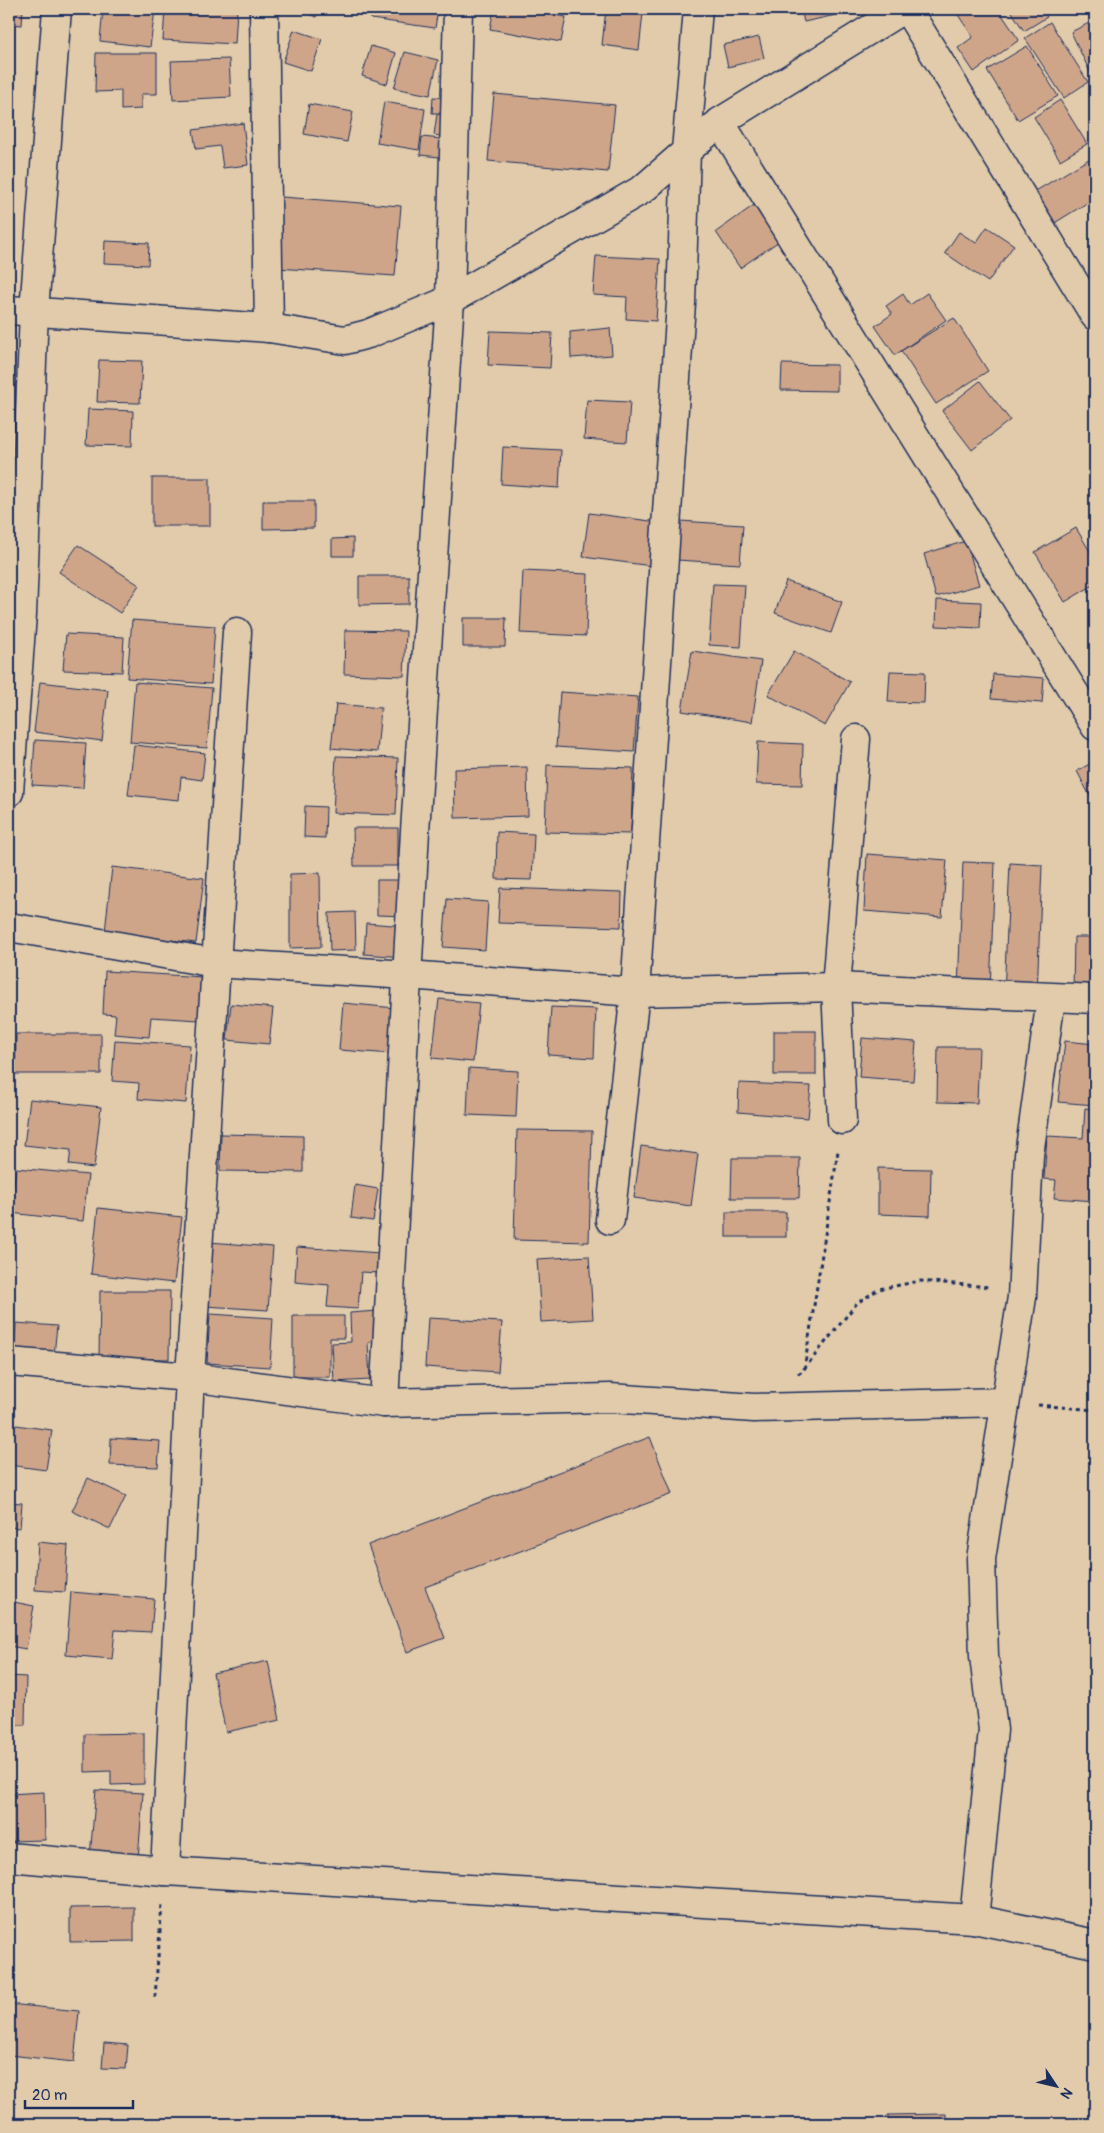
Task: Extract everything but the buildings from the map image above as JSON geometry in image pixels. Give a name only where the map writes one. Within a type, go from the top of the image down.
[{"type":"street","points":[[9,792],[22,614],[21,311],[58,9]]},
{"type":"street","points":[[264,9],[269,328]]},
{"type":"street","points":[[384,1403],[415,831],[450,300],[458,9]]},
{"type":"street","points":[[610,1220],[635,992],[682,303],[686,151],[698,9]]},
{"type":"street","points":[[21,311],[269,328],[345,340],[368,334],[450,300],[643,189],[720,122],[905,9],[1095,316]]},
{"type":"street","points":[[720,122],[1095,726]]},
{"type":"street","points":[[165,1870],[190,1377],[237,632]]},
{"type":"street","points":[[842,1120],[836,986],[856,739]]},
{"type":"street","points":[[9,927],[215,963],[408,974],[635,992],[836,986],[1051,999],[1095,999]]},
{"type":"street","points":[[974,1919],[992,1730],[984,1656],[981,1559],[1022,1297],[1029,1155],[1051,999]]},
{"type":"street","points":[[9,1362],[190,1377],[384,1403],[610,1398],[754,1408],[1005,1402]]},
{"type":"street","points":[[9,1857],[165,1870],[974,1919],[1095,1944]]},
{"type":"path","points":[[804,1370],[842,1120]]},
{"type":"path","points":[[797,1375],[804,1370],[857,1303],[879,1289],[920,1280],[982,1285],[1022,1297]]},
{"type":"path","points":[[1005,1402],[1095,1410]]},
{"type":"path","points":[[155,1997],[165,1870]]}]
